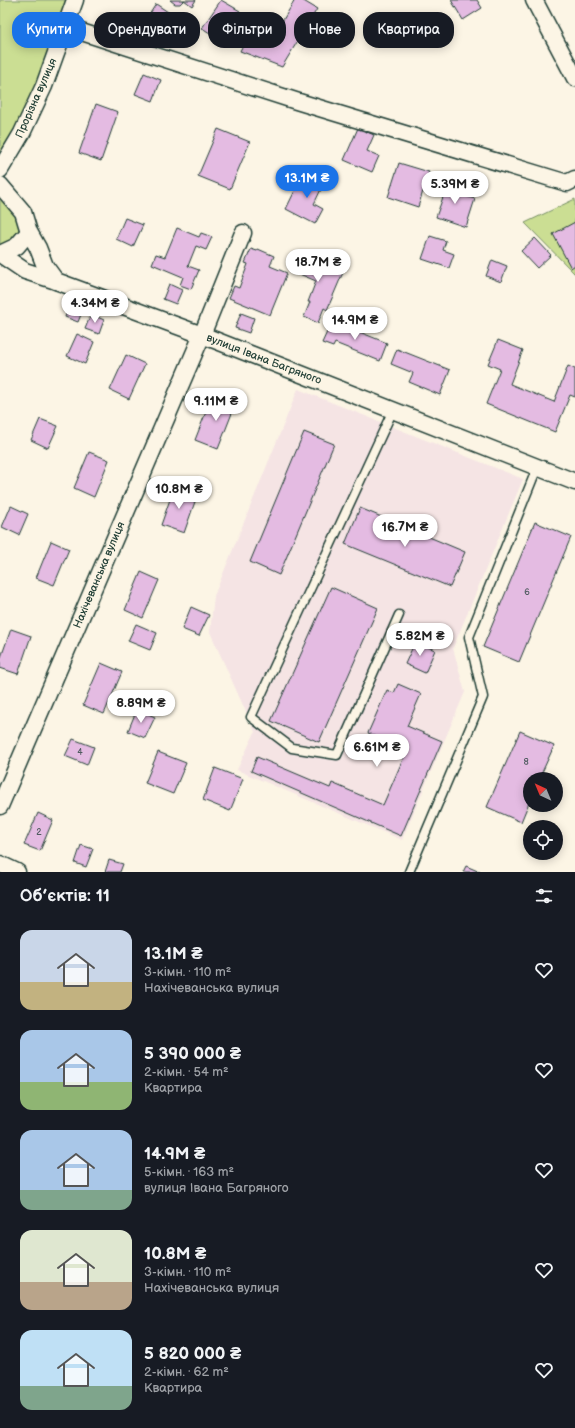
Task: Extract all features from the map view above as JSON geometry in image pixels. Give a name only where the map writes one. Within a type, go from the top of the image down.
[{"type":"street","name":"Прорізна вулиця","points":[[71,12],[75,0]]},
{"type":"street","points":[[534,0],[575,78]]},
{"type":"street","points":[[86,33],[296,101],[567,183],[575,178]]},
{"type":"street","name":"Прорізна вулиця","points":[[0,170],[22,132],[44,86],[58,48]]},
{"type":"street","points":[[0,186],[23,212],[29,232],[38,248],[45,266],[56,281]]},
{"type":"street","points":[[0,254],[17,246],[29,232]]},
{"type":"street","name":"Нахічеванська вулиця","points":[[0,806],[202,335],[243,233]]},
{"type":"street","name":"вулиця Івана Багряного","points":[[0,254],[25,271],[202,335],[575,482]]},
{"type":"street","points":[[0,864],[17,872]]},
{"type":"lane","points":[[393,410],[251,717],[292,748],[337,755],[399,615]]},
{"type":"lane","points":[[409,872],[483,697],[469,637],[538,468]]},
{"type":"shaded area","points":[[298,389],[523,479],[453,648],[465,692],[402,840],[237,770],[255,732],[210,632],[214,596]]},
{"type":"green space","points":[[0,0],[75,0],[70,12],[12,12],[12,48],[54,48],[0,170]]},
{"type":"green space","points":[[0,185],[29,232],[0,254]]},
{"type":"green space","points":[[575,199],[575,274],[525,223]]},
{"type":"building","points":[[170,0],[184,0],[180,4],[175,4]]},
{"type":"building","points":[[184,0],[196,0],[192,6]]},
{"type":"building","points":[[221,0],[240,11],[239,12],[213,12]]},
{"type":"building","points":[[295,0],[302,0],[317,9],[315,12],[294,12],[294,47],[282,67],[240,51],[242,48],[286,48],[286,15]]},
{"type":"building","points":[[451,0],[477,0],[482,8],[463,20]]},
{"type":"building","points":[[156,4],[168,12],[151,12]]},
{"type":"building","points":[[208,19],[208,32],[202,28]]},
{"type":"building","points":[[144,73],[161,80],[153,101],[135,94]]},
{"type":"building","points":[[96,104],[118,112],[101,161],[79,153]]},
{"type":"building","points":[[358,128],[374,135],[367,151],[379,156],[372,172],[344,160]]},
{"type":"building","points":[[218,129],[250,142],[230,189],[198,176]]},
{"type":"building","points":[[399,163],[429,172],[418,207],[388,197]]},
{"type":"building","points":[[304,172],[324,183],[314,204],[323,209],[315,224],[286,209]]},
{"type":"building","points":[[450,177],[460,181],[456,193],[475,199],[466,227],[436,217]]},
{"type":"building","points":[[125,218],[143,225],[133,247],[116,239]]},
{"type":"building","points":[[575,222],[575,265],[571,268],[553,234]]},
{"type":"building","points":[[177,228],[199,237],[201,233],[212,237],[206,250],[196,246],[188,266],[199,270],[191,289],[180,285],[183,277],[152,264],[156,254],[165,257]]},
{"type":"building","points":[[430,236],[446,241],[443,250],[454,254],[449,268],[422,259]]},
{"type":"building","points":[[535,238],[551,255],[537,268],[521,251]]},
{"type":"building","points":[[251,249],[257,251],[258,249],[274,256],[270,266],[287,273],[270,315],[229,298],[234,286],[239,288],[248,264],[245,263]]},
{"type":"building","points":[[298,251],[344,270],[327,310],[324,308],[318,323],[304,317],[316,281],[290,270]]},
{"type":"building","points":[[492,260],[507,266],[501,282],[486,276]]},
{"type":"building","points":[[169,284],[182,290],[176,304],[163,299]]},
{"type":"building","points":[[71,302],[84,307],[78,322],[65,317]]},
{"type":"building","points":[[241,313],[254,318],[249,333],[235,328]]},
{"type":"building","points":[[91,314],[104,320],[99,334],[85,329]]},
{"type":"building","points":[[332,321],[387,343],[380,361],[335,343],[333,347],[322,343]]},
{"type":"building","points":[[77,334],[94,342],[85,364],[67,356]]},
{"type":"building","points":[[498,340],[523,350],[510,384],[554,402],[568,366],[575,369],[575,397],[570,395],[555,432],[486,404],[500,369],[488,364]]},
{"type":"building","points":[[397,349],[450,370],[440,395],[409,382],[413,373],[391,364]]},
{"type":"building","points":[[126,355],[145,364],[129,399],[110,390]]},
{"type":"building","points":[[213,394],[236,403],[218,449],[195,440]]},
{"type":"building","points":[[40,419],[58,426],[48,448],[31,440]]},
{"type":"building","points":[[304,432],[334,444],[279,575],[250,562]]},
{"type":"building","points":[[89,452],[109,460],[94,497],[74,488]]},
{"type":"building","points":[[174,488],[197,496],[184,533],[161,525]]},
{"type":"building","points":[[11,506],[28,514],[19,535],[2,527]]},
{"type":"building","points":[[360,508],[465,552],[450,587],[345,544]]},
{"type":"building","points":[[535,522],[571,537],[519,662],[483,647]]},
{"type":"building","points":[[51,541],[69,549],[54,585],[36,578]]},
{"type":"building","points":[[141,572],[159,580],[143,618],[125,610]]},
{"type":"building","points":[[331,587],[378,608],[319,742],[271,721]]},
{"type":"building","points":[[191,607],[209,615],[199,636],[182,629]]},
{"type":"building","points":[[136,624],[157,633],[150,650],[128,641]]},
{"type":"building","points":[[11,629],[31,636],[18,674],[0,668],[0,660]]},
{"type":"building","points":[[415,642],[435,650],[425,673],[405,664]]},
{"type":"building","points":[[101,663],[122,672],[104,714],[83,705]]},
{"type":"building","points":[[398,684],[421,694],[407,726],[442,741],[401,836],[251,771],[257,757],[330,788],[332,783],[383,805],[407,750],[368,733],[387,690],[394,693]]},
{"type":"building","points":[[137,709],[155,717],[145,738],[128,731]]},
{"type":"building","points":[[520,731],[554,746],[542,772],[523,772],[523,812],[525,812],[521,822],[487,807]]},
{"type":"building","points":[[73,739],[94,747],[87,765],[65,756]]},
{"type":"building","points":[[158,752],[186,763],[173,794],[145,783]]},
{"type":"building","points":[[215,768],[243,779],[230,811],[203,800]]},
{"type":"building","points":[[38,813],[53,820],[40,851],[24,845]]},
{"type":"building","points":[[81,845],[93,849],[86,867],[75,863]]},
{"type":"building","points":[[109,860],[123,864],[120,872],[105,872]]},
{"type":"building","points":[[466,866],[480,872],[463,872]]}]
